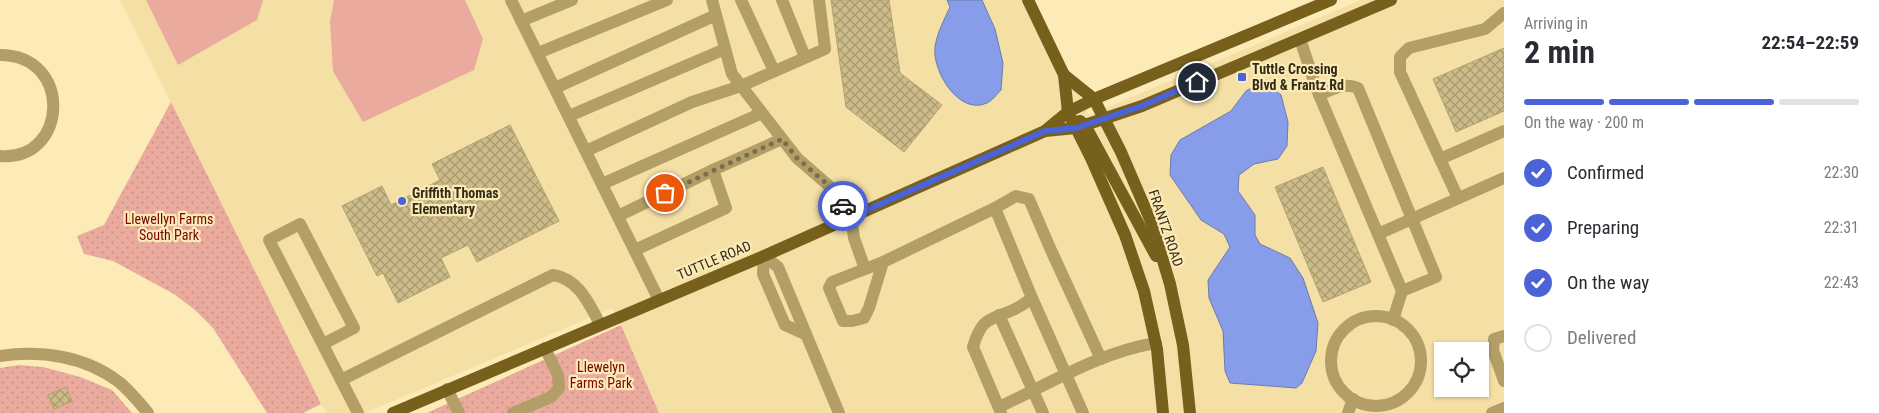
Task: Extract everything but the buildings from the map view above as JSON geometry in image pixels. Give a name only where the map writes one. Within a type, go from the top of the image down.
[{"type":"main road","name":"FRANTZ ROAD","points":[[1028,0],[1064,75],[1068,112]]},
{"type":"main road","points":[[1045,131],[1068,112],[1094,99],[1331,0]]},
{"type":"main road","points":[[1045,131],[1080,127],[1142,106],[1391,0]]},
{"type":"main road","name":"FRANTZ ROAD","points":[[1064,75],[1094,99],[1121,152],[1152,224],[1183,345],[1190,413]]},
{"type":"main road","points":[[1068,112],[1080,127],[1166,273]]},
{"type":"main road","points":[[1080,127],[1125,234],[1144,291],[1156,343],[1164,413]]},
{"type":"main road","name":"TUTTLE ROAD","points":[[392,413],[764,256],[1045,131]]},
{"type":"street","points":[[511,0],[659,300]]},
{"type":"street","points":[[522,21],[572,0]]},
{"type":"street","points":[[538,54],[667,0]]},
{"type":"street","points":[[712,0],[732,74],[797,158],[828,185],[851,217],[854,238],[865,269]]},
{"type":"street","points":[[741,0],[774,71]]},
{"type":"street","points":[[782,0],[805,57]]},
{"type":"street","points":[[586,151],[692,102],[741,86],[825,49],[818,0]]},
{"type":"street","points":[[1458,198],[1400,72],[1400,57],[1409,48],[1485,29],[1504,13]]},
{"type":"street","points":[[555,88],[716,15]]},
{"type":"street","points":[[1300,39],[1319,96],[1402,291],[1393,320]]},
{"type":"street","points":[[569,116],[725,49]]},
{"type":"street","points":[[0,54],[10,54],[24,58],[36,65],[52,88],[54,115],[50,127],[31,148],[18,154],[0,156]]},
{"type":"street","points":[[1319,96],[1342,85],[1352,85],[1358,88],[1436,277],[1402,291]]},
{"type":"street","points":[[602,184],[762,113]]},
{"type":"street","points":[[1440,159],[1504,131]]},
{"type":"street","points":[[618,216],[782,139]]},
{"type":"street","points":[[635,250],[726,208],[713,170]]},
{"type":"street","points":[[1378,234],[1504,178]]},
{"type":"street","points":[[883,262],[869,308],[864,318],[843,321],[830,288],[832,282],[883,262],[1016,196],[1024,197],[1031,201],[1050,248],[1101,359]]},
{"type":"street","points":[[995,208],[1082,413]]},
{"type":"street","points":[[323,344],[354,328],[300,224],[269,240],[358,413]]},
{"type":"street","points":[[764,256],[778,268],[839,413]]},
{"type":"street","points":[[341,380],[554,275],[563,276],[582,291],[600,324]]},
{"type":"street","points":[[1032,298],[1015,309],[999,315],[981,327],[973,346],[1000,410],[1033,391],[1101,359],[1156,343]]},
{"type":"street","points":[[999,315],[1043,413]]},
{"type":"street","points":[[1377,316],[1393,320],[1408,329],[1417,343],[1421,360],[1418,376],[1409,391],[1396,401],[1369,409],[1342,390],[1334,375],[1331,358],[1336,342],[1346,328],[1360,319],[1377,316]]},
{"type":"street","points":[[1504,336],[1494,339],[1493,350],[1504,381]]},
{"type":"street","points":[[513,413],[551,397],[559,388],[558,375],[545,348]]},
{"type":"street","points":[[0,356],[38,353],[72,359],[118,381],[148,413]]},
{"type":"street","points":[[447,389],[459,413]]},
{"type":"street","points":[[1348,413],[1353,399]]},
{"type":"street","points":[[1492,413],[1504,408]]},
{"type":"shaded area","points":[[120,0],[1033,0],[1089,115],[1361,0],[1504,0],[1504,413],[659,413],[613,308],[365,413],[327,413]]},
{"type":"green space","points":[[146,0],[263,0],[257,20],[178,65]]},
{"type":"green space","points":[[334,0],[465,0],[483,39],[474,70],[363,122],[333,71],[330,21]]},
{"type":"green space","name":"Llewellyn Farms South Park","points":[[171,102],[321,404],[303,413],[267,413],[213,328],[195,310],[174,294],[113,261],[84,254],[77,236],[104,225]]},
{"type":"green space","name":"Llewelyn Farms Park","points":[[621,325],[659,413],[427,413],[453,401]]},
{"type":"green space","points":[[19,365],[43,367],[80,377],[112,390],[132,413],[0,413],[0,368]]},
{"type":"water","points":[[947,0],[982,0],[995,29],[1003,63],[1001,90],[987,103],[977,105],[967,103],[957,97],[949,89],[938,68],[935,47],[939,32],[950,7]]},
{"type":"water","points":[[1267,84],[1281,95],[1288,122],[1287,146],[1278,159],[1254,164],[1239,175],[1238,191],[1255,215],[1255,235],[1260,244],[1290,258],[1303,278],[1318,323],[1316,351],[1302,383],[1296,388],[1230,383],[1225,371],[1223,331],[1209,298],[1208,280],[1230,247],[1224,234],[1201,220],[1170,175],[1171,155],[1180,140],[1231,111],[1246,91],[1253,87]]},
{"type":"way so far","points":[[665,193],[782,139],[797,158],[828,185],[843,206]]},
{"type":"place","name":"Tuttle Crossing Blvd & Frantz Rd","points":[[1242,77]]},
{"type":"place","name":"Griffith Thomas Elementary","points":[[402,201]]},
{"type":"route","points":[[843,206],[851,217],[1045,131],[1076,128],[1142,106],[1197,82]]}]
